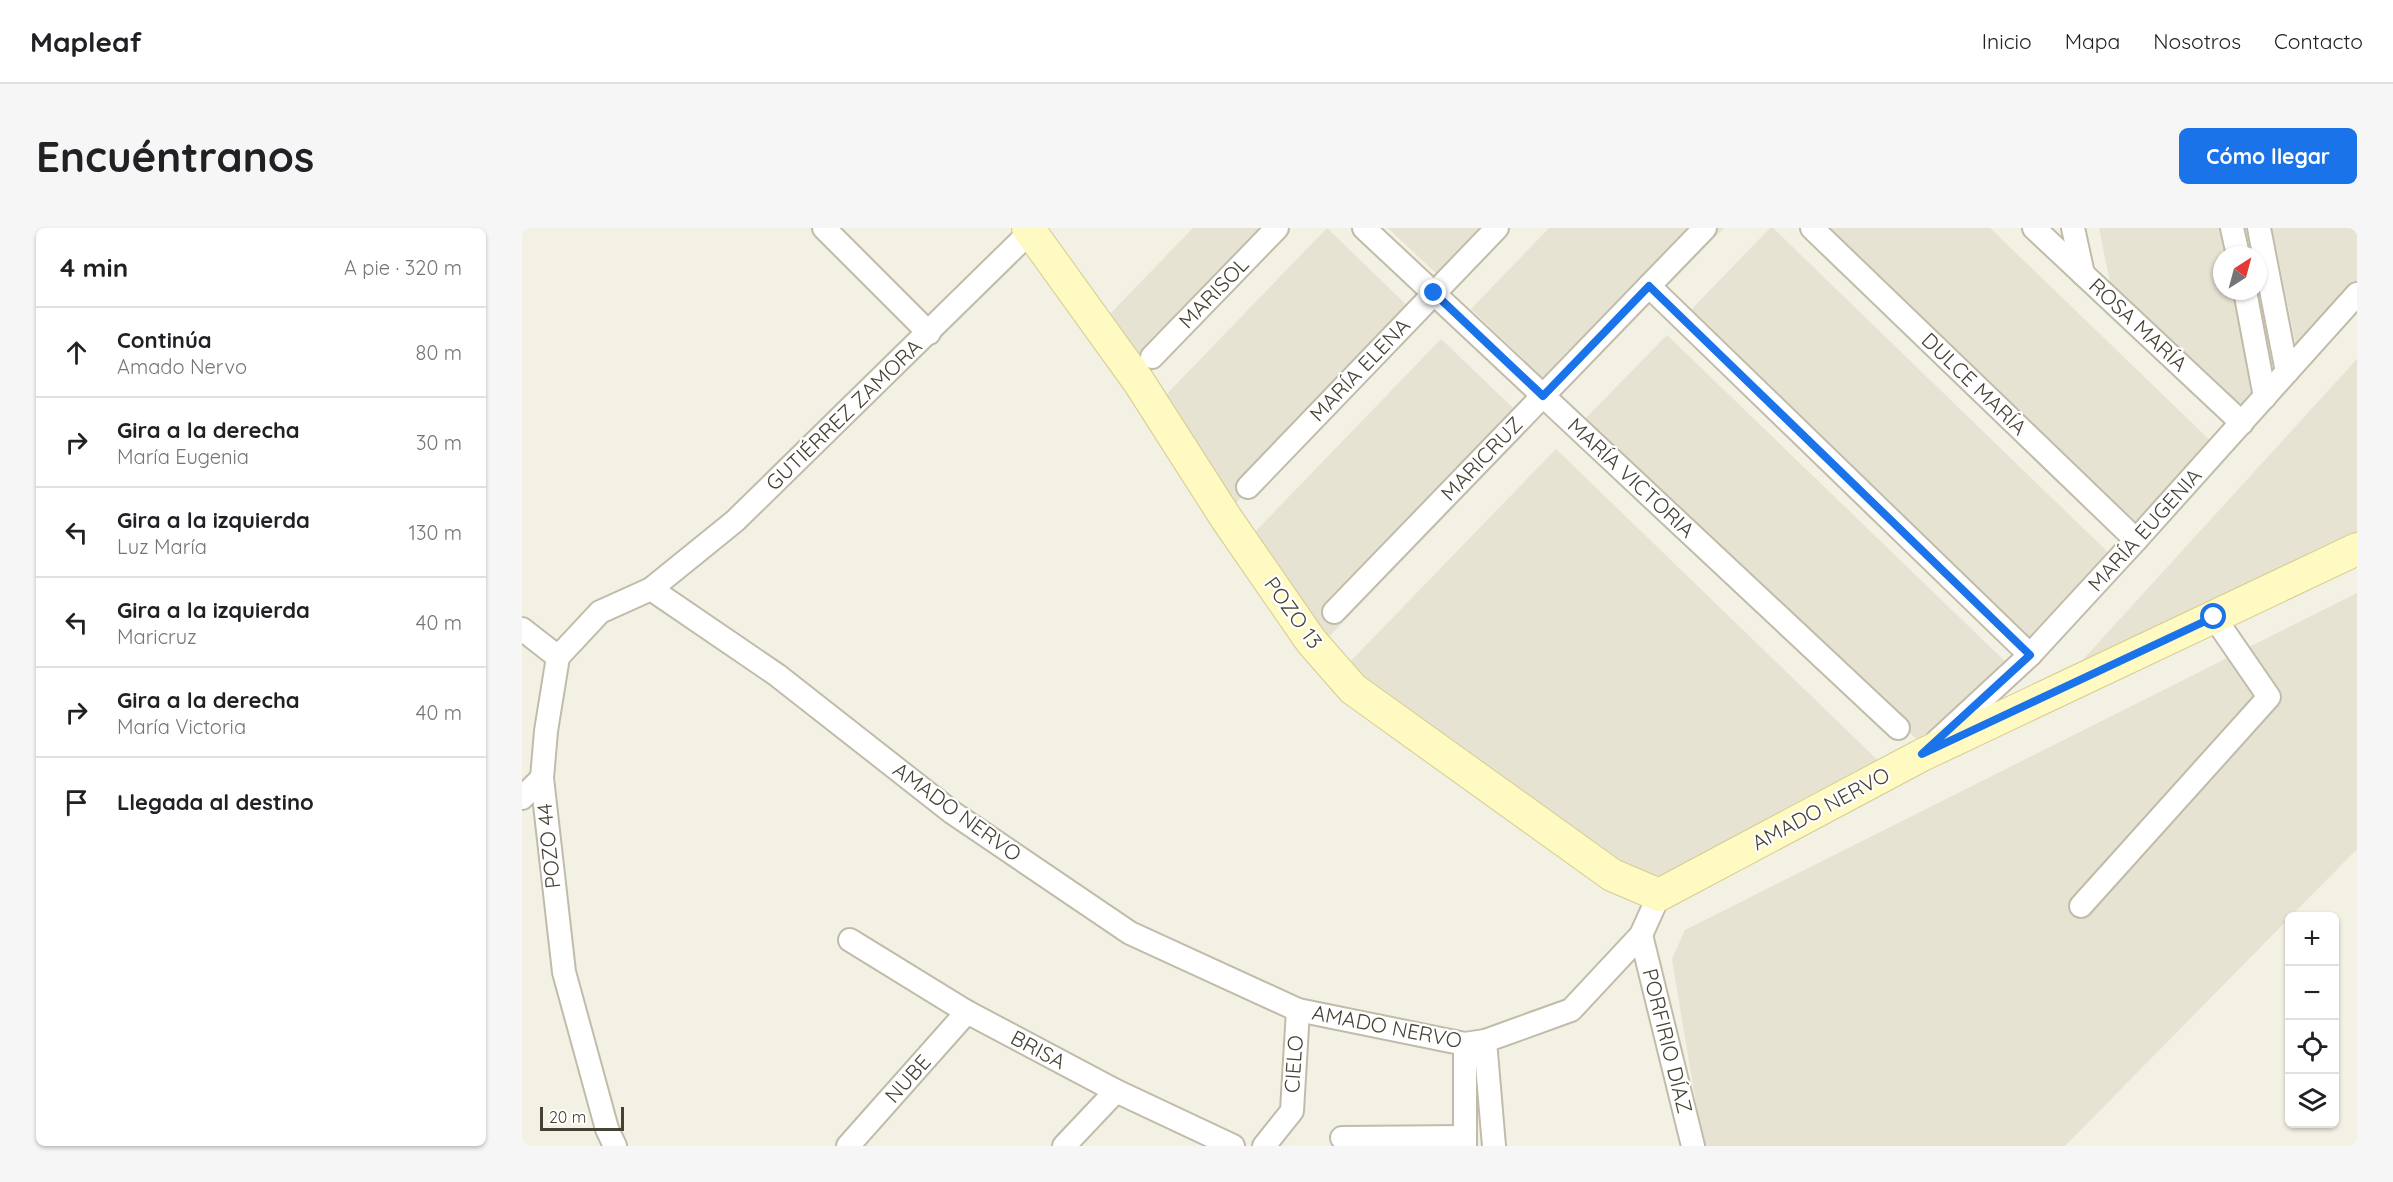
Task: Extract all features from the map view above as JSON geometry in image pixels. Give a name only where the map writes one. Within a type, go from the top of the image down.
[{"type":"main road","name":"POZO 13","points":[[1031,229],[1139,382],[1226,518],[1311,641],[1353,689],[1612,875],[1659,895]]},
{"type":"main road","name":"AMADO NERVO","points":[[1659,895],[1922,754],[2214,617],[2354,555]]},
{"type":"street","points":[[824,228],[928,333]]},
{"type":"street","name":"MARISOL","points":[[1152,357],[1277,228]]},
{"type":"street","name":"MARÍA VICTORIA","points":[[1364,228],[1898,728]]},
{"type":"street","name":"MARÍA ELENA","points":[[1248,487],[1497,228]]},
{"type":"street","name":"MARICRUZ","points":[[1334,612],[1705,228]]},
{"type":"street","name":"DULCE MARÍA","points":[[1812,228],[2136,540]]},
{"type":"street","name":"ROSA MARÍA","points":[[2034,228],[2242,423]]},
{"type":"street","points":[[2073,228],[2083,274]]},
{"type":"street","points":[[2232,228],[2236,246]]},
{"type":"street","points":[[2259,228],[2287,372]]},
{"type":"street","name":"GUTIÉRREZ ZAMORA","points":[[651,589],[735,521],[1031,229]]},
{"type":"street","points":[[1649,286],[2030,655]]},
{"type":"street","name":"MARÍA EUGENIA","points":[[1922,754],[2030,655],[2357,294]]},
{"type":"street","points":[[2247,300],[2265,397]]},
{"type":"street","points":[[522,629],[558,657],[600,612],[651,589]]},
{"type":"street","name":"AMADO NERVO","points":[[651,589],[777,675],[954,813],[1130,933],[1298,1010],[1475,1043],[1571,1010],[1641,936],[1659,895]]},
{"type":"street","points":[[2081,906],[2269,698],[2214,617]]},
{"type":"street","name":"POZO 44","points":[[558,657],[546,732],[542,778],[564,972],[607,1129],[615,1146]]},
{"type":"street","points":[[522,798],[542,778]]},
{"type":"street","name":"PORFIRIO DÍAZ","points":[[1641,936],[1694,1146]]},
{"type":"street","name":"BRISA","points":[[850,940],[968,1012],[1116,1091],[1233,1146]]},
{"type":"street","name":"CIELO","points":[[1264,1146],[1292,1111],[1298,1010]]},
{"type":"street","name":"NUBE","points":[[848,1146],[968,1012]]},
{"type":"street","points":[[1342,1138],[1465,1141],[1475,1043]]},
{"type":"street","points":[[1475,1043],[1494,1146]]},
{"type":"street","points":[[1064,1146],[1116,1091]]},
{"type":"shaded area","points":[[1193,228],[1277,228],[1144,369],[1108,316]]},
{"type":"shaded area","points":[[1327,228],[1417,315],[1234,505],[1163,398]]},
{"type":"shaded area","points":[[1388,228],[1487,228],[1440,277]]},
{"type":"shaded area","points":[[1549,228],[1724,228],[1561,396],[1471,309]]},
{"type":"shaded area","points":[[1770,228],[1773,228],[2116,560],[2037,647],[1690,311]]},
{"type":"shaded area","points":[[1821,228],[1990,228],[2219,449],[2139,535]]},
{"type":"shaded area","points":[[2099,228],[2227,228],[2230,246],[2213,246],[2213,300],[2242,300],[2263,400],[2241,424],[2114,302]]},
{"type":"shaded area","points":[[2272,228],[2357,228],[2357,297],[2299,360]]},
{"type":"shaded area","points":[[1667,335],[2015,671],[1936,758],[1585,419]]},
{"type":"shaded area","points":[[1441,339],[1532,426],[1325,641],[1253,534]]},
{"type":"shaded area","points":[[2357,359],[2357,545],[2037,710]]},
{"type":"shaded area","points":[[1556,449],[1894,776],[1658,886],[1343,669]]},
{"type":"shaded area","points":[[2357,593],[2357,849],[2295,912],[2285,912],[2285,922],[2065,1146],[1703,1146],[1672,959],[1685,930]]},
{"type":"route","points":[[1434,293],[1543,396],[1649,286],[2030,655],[1922,754],[2214,617]]}]
